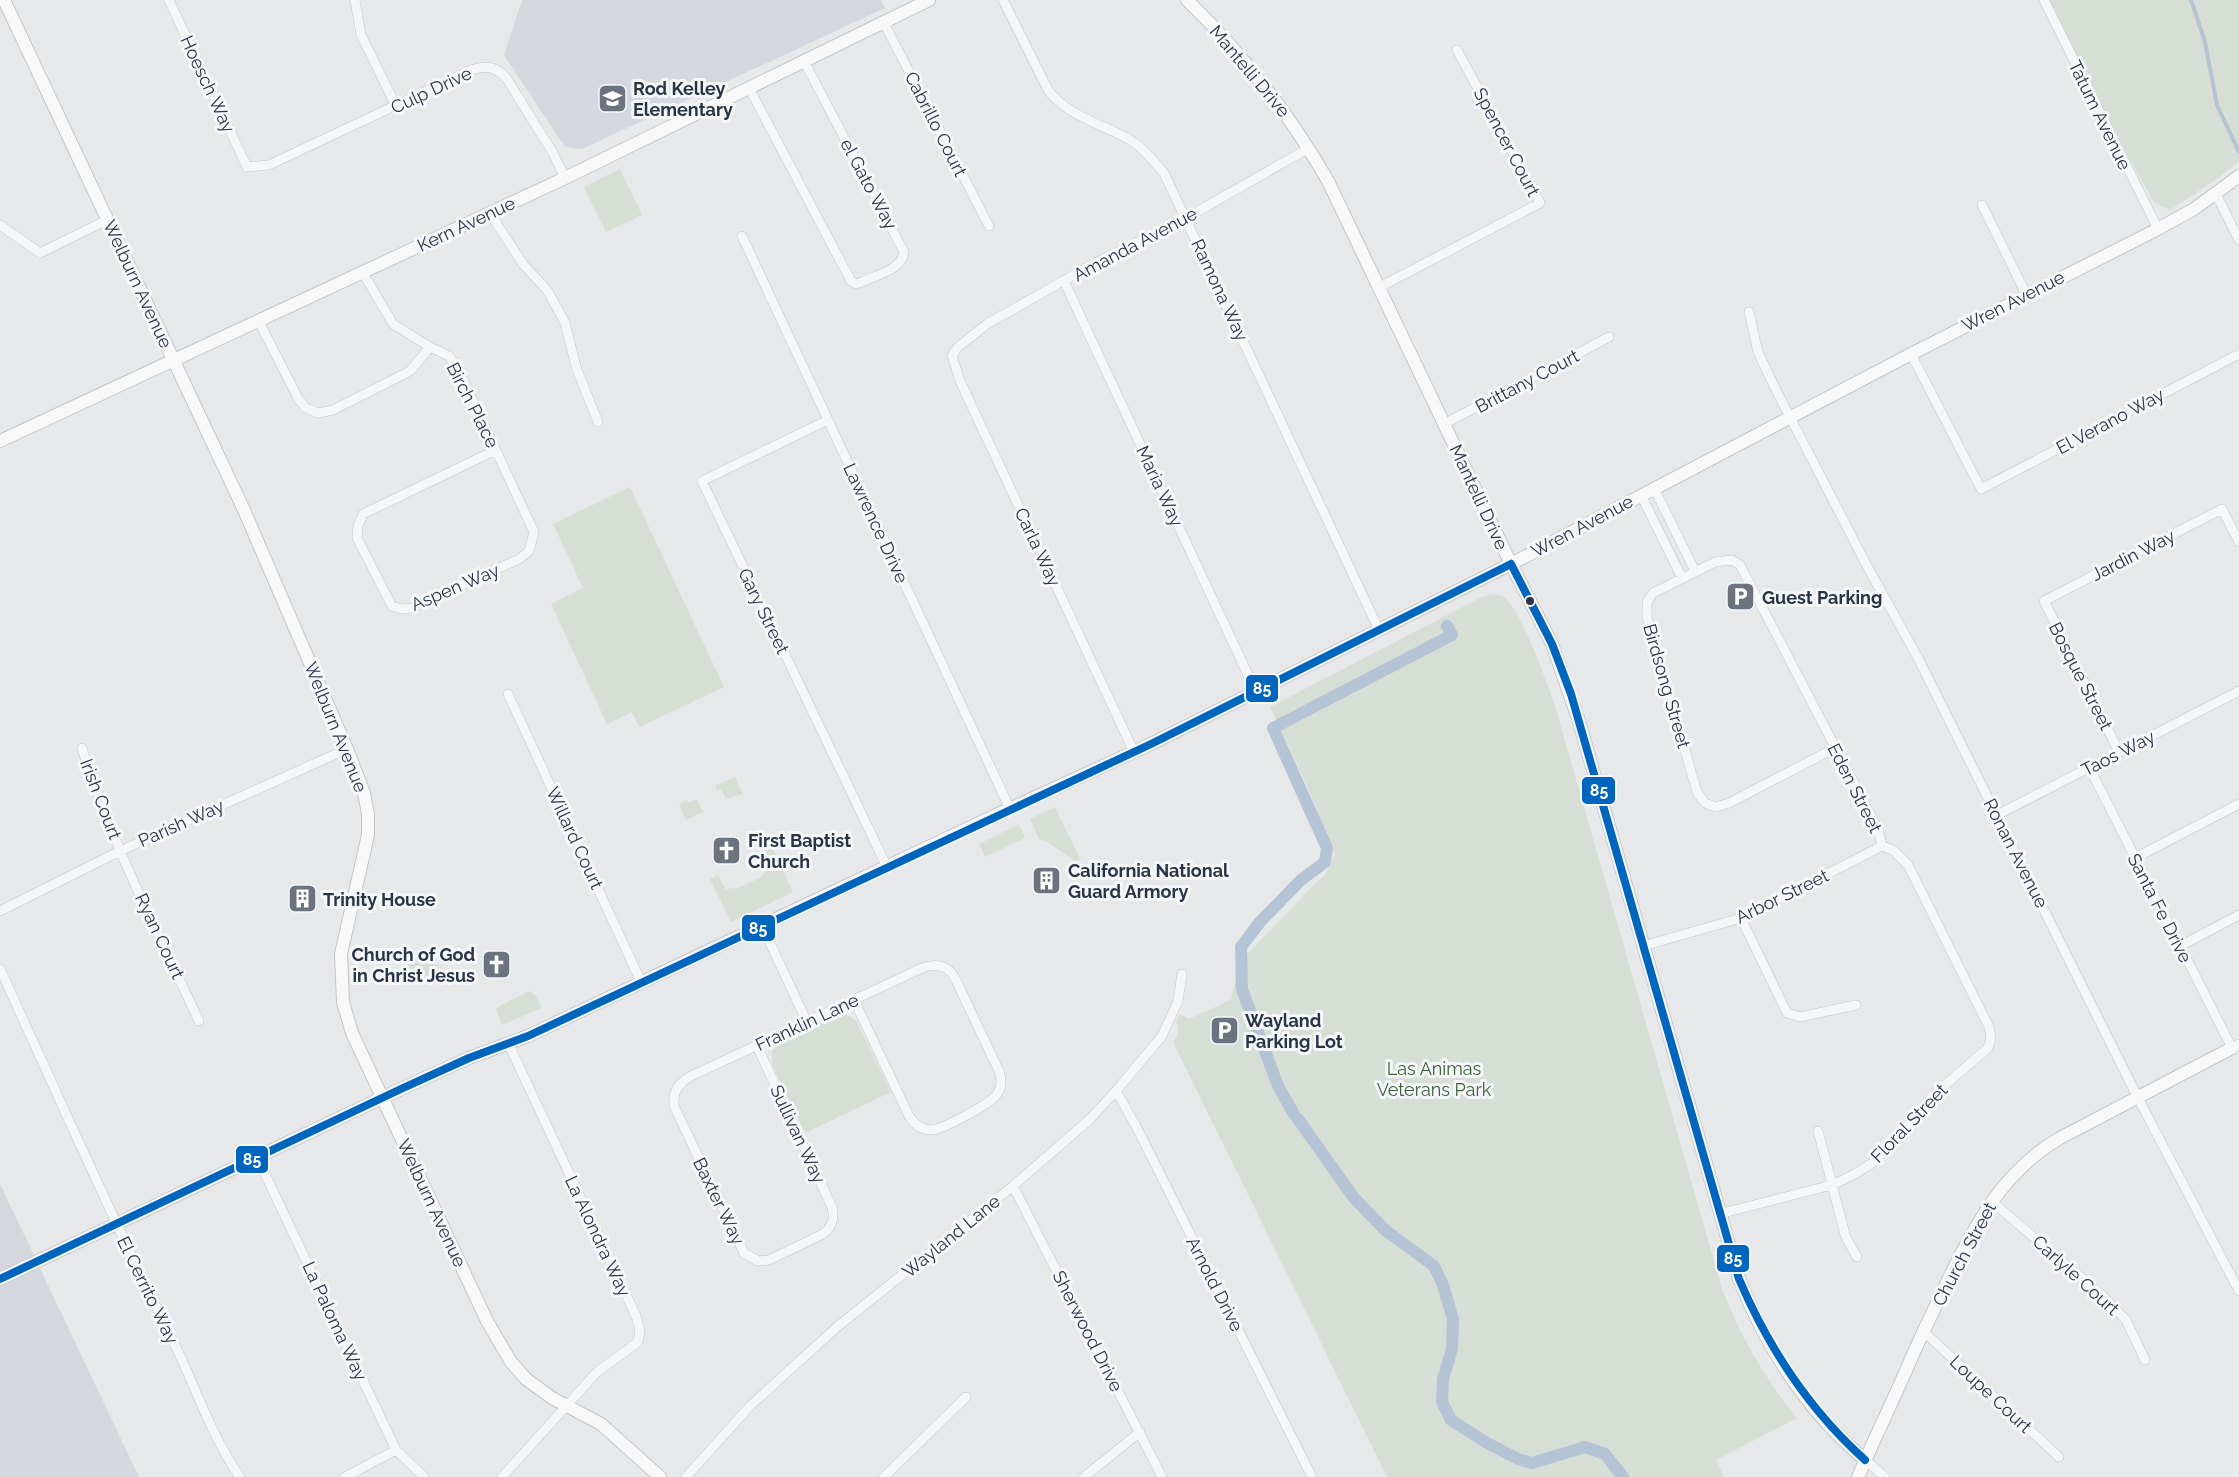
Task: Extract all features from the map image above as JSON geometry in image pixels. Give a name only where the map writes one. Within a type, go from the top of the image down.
[{"type":"street","name":"Welburn Avenue","points":[[4,0],[244,510],[364,793],[368,814],[368,835],[341,954],[343,1002],[352,1033],[499,1343],[511,1362],[526,1379],[539,1389],[601,1425],[660,1477]]},
{"type":"street","name":"Hoesch Way","points":[[169,0],[247,167]]},
{"type":"street","points":[[355,0],[361,35],[396,106]]},
{"type":"street","name":"Kern Avenue","points":[[0,441],[173,358],[363,273],[565,178],[929,0]]},
{"type":"street","name":"Ramona Way","points":[[1003,0],[1048,90],[1056,100],[1067,110],[1136,144],[1164,173],[1378,630]]},
{"type":"street","name":"Mantelli Drive","points":[[1186,0],[1250,66],[1290,118],[1309,148],[1347,216],[1511,564],[1552,644],[1571,694],[1738,1279],[1774,1353],[1797,1388],[1865,1460]]},
{"type":"street","name":"Tatum Avenue","points":[[2044,0],[2158,229]]},
{"type":"street","name":"Cabrillo Court","points":[[884,23],[988,226]]},
{"type":"street","name":"Spencer Court","points":[[1380,287],[1540,203],[1457,50]]},
{"type":"street","name":"el Gato Way","points":[[749,88],[851,281],[856,284],[899,265],[904,252],[804,62]]},
{"type":"street","name":"Culp Drive","points":[[247,167],[268,165],[482,66],[500,71],[507,79],[565,178]]},
{"type":"street","name":"Amanda Avenue","points":[[963,343],[987,324],[1116,252],[1186,218],[1309,148]]},
{"type":"street","name":"Wren Avenue","points":[[0,1279],[382,1098],[469,1058],[528,1036],[1134,752],[1256,692],[1511,564],[2026,294],[2158,229],[2216,194],[2236,178]]},
{"type":"street","points":[[2216,194],[2239,240]]},
{"type":"street","points":[[1982,205],[2026,294]]},
{"type":"street","points":[[490,213],[523,264],[547,290],[557,308],[565,324],[577,370],[598,422]]},
{"type":"street","points":[[0,225],[39,253],[107,220]]},
{"type":"street","name":"Lawrence Drive","points":[[742,236],[1010,809]]},
{"type":"street","name":"Birch Place","points":[[363,273],[393,324],[449,356],[457,367],[534,532]]},
{"type":"street","name":"Maria Way","points":[[1064,281],[1256,692]]},
{"type":"street","name":"Ronan Avenue","points":[[1749,312],[1758,352],[1790,417],[1918,658],[2138,1098],[2239,1291]]},
{"type":"street","points":[[258,320],[299,400],[306,408],[318,413],[333,410],[410,371],[430,347]]},
{"type":"street","name":"Brittany Court","points":[[1444,424],[1609,337]]},
{"type":"street","name":"Carla Way","points":[[963,343],[952,356],[960,381],[1134,752]]},
{"type":"street","name":"El Verano Way","points":[[1911,354],[1981,489],[2239,354]]},
{"type":"street","name":"Gary Street","points":[[828,420],[702,481],[887,867]]},
{"type":"street","name":"Aspen Way","points":[[496,450],[363,514],[358,526],[357,538],[392,606],[401,609],[412,608],[519,560],[529,551],[534,532]]},
{"type":"street","points":[[1654,488],[1695,572]]},
{"type":"street","points":[[1641,495],[1682,578]]},
{"type":"street","name":"Jardin Way","points":[[2044,601],[2222,509],[2239,542]]},
{"type":"street","name":"Eden Street","points":[[1682,578],[1723,560],[1732,560],[1740,565],[1878,829],[1882,846],[1893,850],[1908,865],[1989,1027],[1991,1038],[1988,1048]]},
{"type":"street","name":"Birdsong Street","points":[[1682,578],[1653,593],[1646,608],[1700,798],[1709,806],[1722,806],[1835,747]]},
{"type":"street","name":"Bosque Street","points":[[2044,601],[2119,752]]},
{"type":"street","name":"Taos Way","points":[[1997,815],[2239,691]]},
{"type":"street","name":"Willard Court","points":[[508,694],[641,982]]},
{"type":"street","name":"Irish Court","points":[[82,748],[95,790],[120,851]]},
{"type":"street","name":"Parish Way","points":[[0,911],[120,851],[347,749]]},
{"type":"street","name":"Santa Fe Drive","points":[[2089,767],[2180,946],[2235,1046]]},
{"type":"street","points":[[2135,858],[2239,804]]},
{"type":"street","name":"Arbor Street","points":[[1643,946],[1741,918],[1882,846]]},
{"type":"street","name":"Ryan Court","points":[[120,851],[199,1021]]},
{"type":"street","points":[[2180,946],[2239,915]]},
{"type":"street","points":[[1741,918],[1787,1013],[1800,1017],[1856,1005]]},
{"type":"street","points":[[762,926],[807,1022]]},
{"type":"street","name":"Franklin Lane","points":[[677,1089],[685,1080],[807,1022],[928,966],[941,966],[952,972],[999,1071],[1001,1080],[999,1091],[989,1101],[941,1127],[931,1130],[919,1127],[909,1116],[855,1000]]},
{"type":"street","name":"El Cerrito Way","points":[[0,969],[115,1223],[179,1353],[224,1453],[240,1477]]},
{"type":"street","name":"Wayland Lane","points":[[686,1477],[750,1406],[837,1327],[1013,1186],[1089,1120],[1162,1036],[1178,1001],[1182,974]]},
{"type":"street","name":"La Alondra Way","points":[[508,1043],[636,1316],[640,1330],[640,1337],[633,1347],[597,1372],[566,1406]]},
{"type":"street","name":"Sullivan Way","points":[[756,1046],[832,1208],[832,1224]]},
{"type":"street","name":"Church Street","points":[[1858,1477],[1923,1331],[1973,1231],[1991,1201],[2024,1163],[2041,1149],[2235,1046]]},
{"type":"street","name":"Floral Street","points":[[1719,1214],[1832,1185],[1855,1174],[1872,1163],[1899,1138],[1931,1097],[1988,1048]]},
{"type":"street","name":"Baxter Way","points":[[677,1089],[673,1102],[675,1108],[740,1245],[750,1258],[758,1261],[772,1259],[823,1234],[832,1224]]},
{"type":"street","name":"Arnold Drive","points":[[1116,1091],[1137,1126],[1312,1477]]},
{"type":"street","points":[[1818,1131],[1846,1238],[1857,1257]]},
{"type":"street","name":"La Paloma Way","points":[[257,1157],[396,1450],[424,1477]]},
{"type":"street","name":"Sherwood Drive","points":[[1013,1186],[1162,1477]]},
{"type":"street","name":"Carlyle Court","points":[[1991,1201],[2103,1296],[2126,1320],[2145,1360]]},
{"type":"street","name":"Loupe Court","points":[[1923,1331],[2059,1457]]},
{"type":"street","points":[[884,1477],[966,1397]]},
{"type":"street","points":[[502,1477],[566,1406]]},
{"type":"street","points":[[1084,1477],[1140,1432]]},
{"type":"street","points":[[345,1477],[396,1450]]},
{"type":"street","points":[[1865,1460],[1884,1477]]},
{"type":"shaded area","name":"Rod Kelley Elementary","points":[[522,0],[881,0],[885,8],[582,149],[565,147],[504,55]]},
{"type":"shaded area","points":[[0,1184],[139,1477],[0,1477]]},
{"type":"green space","points":[[2050,0],[2239,0],[2239,161],[2214,181],[2170,210],[2154,202],[2106,118]]},
{"type":"green space","points":[[620,169],[642,215],[606,232],[584,187]]},
{"type":"green space","points":[[630,487],[724,687],[639,727],[632,712],[607,724],[551,604],[583,588],[553,524]]},
{"type":"green space","name":"Las Animas Veterans Park","points":[[1492,594],[1505,598],[1519,618],[1555,706],[1722,1289],[1755,1357],[1774,1388],[1797,1418],[1716,1460],[1724,1477],[1387,1477],[1173,1042],[1177,1037],[1176,1021],[1180,1014],[1189,1019],[1231,1000],[1238,971],[1246,955],[1326,873],[1335,854],[1308,788],[1270,707],[1480,598]]},
{"type":"green space","points":[[735,777],[743,794],[726,799],[721,789],[717,790],[715,786]]},
{"type":"green space","points":[[697,799],[703,812],[686,820],[679,804],[686,800],[688,803]]},
{"type":"green space","points":[[1055,807],[1081,859],[1075,861],[1046,841],[1039,839],[1030,819]]},
{"type":"green space","points":[[1019,824],[1025,838],[985,857],[979,844]]},
{"type":"green space","points":[[772,847],[793,892],[731,922],[710,879],[718,875],[726,890],[734,887],[736,889],[762,877],[762,874],[769,870],[762,853]]},
{"type":"green space","points":[[408,959],[439,965],[434,984],[404,977]]},
{"type":"green space","points":[[529,991],[535,995],[542,1008],[502,1025],[496,1008]]},
{"type":"green space","points":[[839,1015],[847,1015],[856,1021],[891,1092],[805,1133],[772,1064],[772,1051],[782,1042]]},
{"type":"waterway","points":[[2191,0],[2205,42],[2217,105],[2239,152]]},
{"type":"waterway","points":[[1294,1114],[1278,1086],[1242,989],[1241,947],[1260,922],[1301,880],[1325,862],[1327,848],[1273,728],[1452,635],[1447,626]]},
{"type":"waterway","points":[[1298,1119],[1354,1198],[1385,1230],[1434,1266],[1443,1285],[1453,1319],[1452,1349],[1443,1379],[1442,1402],[1451,1420],[1487,1443],[1518,1459],[1532,1463],[1585,1447],[1605,1454],[1623,1477]]},
{"type":"transit line","name":"85","points":[[1511,564],[1552,644],[1571,694],[1739,1279],[1763,1330],[1792,1377],[1825,1420],[1865,1460]]},
{"type":"transit line","name":"85","points":[[0,1279],[403,1088],[469,1058],[528,1036],[1151,744],[1511,564]]},
{"type":"place","name":"Rod Kelley Elementary","points":[[612,98]]},
{"type":"place","name":"Guest Parking","points":[[1741,597]]},
{"type":"place","name":"First Baptist Church","points":[[727,850]]},
{"type":"place","name":"California National Guard Armory","points":[[1047,880]]},
{"type":"place","name":"Trinity House","points":[[302,899]]},
{"type":"place","name":"Church of God in Christ Jesus","points":[[496,964]]},
{"type":"place","name":"Wayland Parking Lot","points":[[1224,1030]]}]
